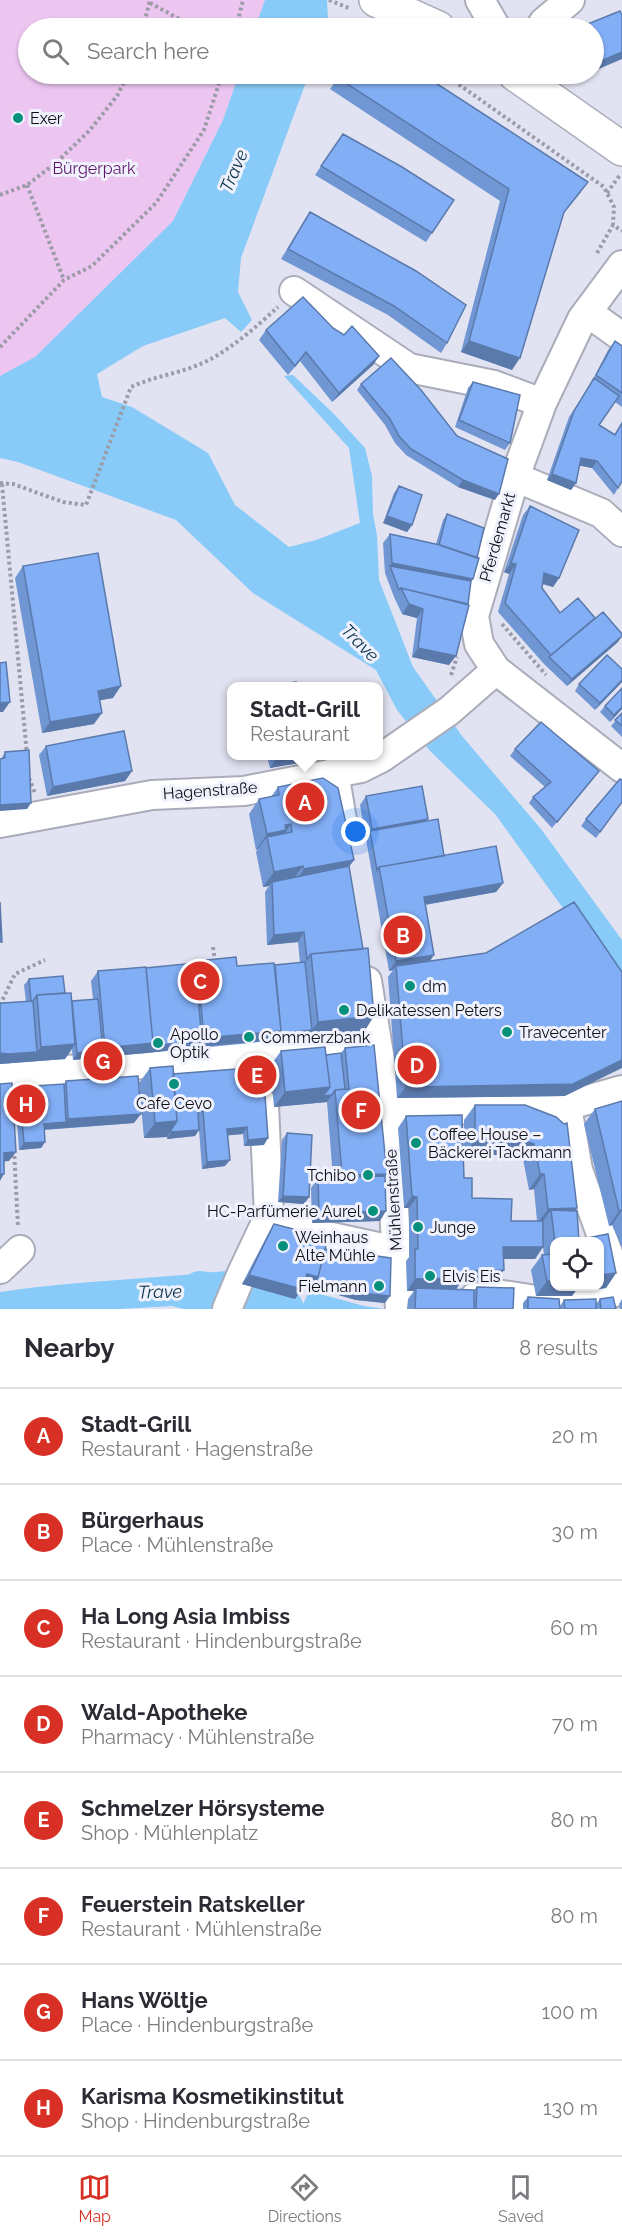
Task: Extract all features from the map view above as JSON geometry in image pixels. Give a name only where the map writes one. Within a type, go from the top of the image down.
[{"type":"main road","points":[[367,6],[406,18]]},
{"type":"main road","points":[[529,84],[622,150]]},
{"type":"street","points":[[480,0],[490,18]]},
{"type":"street","points":[[548,18],[570,0]]},
{"type":"street","name":"Pferdemarkt","points":[[622,265],[587,312],[572,338],[542,403],[515,477],[474,616],[479,644],[496,670],[622,768]]},
{"type":"street","points":[[294,291],[409,368],[494,385],[542,403]]},
{"type":"street","points":[[587,312],[622,337]]},
{"type":"street","points":[[515,477],[601,513],[622,532]]},
{"type":"street","name":"Hagenstraße","points":[[383,757],[449,711],[496,670]]},
{"type":"street","name":"Hagenstraße","points":[[0,824],[152,795],[244,790],[361,768],[377,760]]},
{"type":"street","points":[[334,772],[347,854]]},
{"type":"street","name":"Mühlenstraße","points":[[364,959],[388,1109],[396,1251],[407,1300]]},
{"type":"street","points":[[0,1075],[262,1054],[376,1040]]},
{"type":"street","points":[[227,1309],[270,1216],[262,1054]]},
{"type":"street","points":[[388,1109],[552,1110],[622,1090]]},
{"type":"street","points":[[452,1300],[503,1295],[555,1303],[615,1294],[578,1170],[567,1107]]},
{"type":"street","points":[[265,1227],[396,1251]]},
{"type":"path","points":[[238,18],[243,0]]},
{"type":"path","points":[[329,0],[367,6]]},
{"type":"path","points":[[146,18],[150,2],[178,18]]},
{"type":"path","points":[[0,195],[27,185],[57,162],[90,130],[117,96],[123,84]]},
{"type":"path","points":[[0,347],[64,280],[92,266],[156,203],[204,130],[219,84]]},
{"type":"path","points":[[458,84],[604,188],[614,207],[613,225],[622,231]]},
{"type":"path","points":[[607,193],[622,172]]},
{"type":"path","points":[[27,185],[64,280]]},
{"type":"path","points":[[38,798],[29,778],[1,484],[14,484],[63,502],[86,505],[131,387],[143,381],[182,372],[201,364],[237,342],[264,321],[294,291]]},
{"type":"path","points":[[499,620],[536,665],[553,681]]},
{"type":"path","points":[[213,947],[215,968]]},
{"type":"path","points":[[0,1005],[15,974],[45,960]]},
{"type":"path","points":[[10,1260],[14,1145]]},
{"type":"green space","name":"Bürgerpark","points":[[0,0],[265,0],[259,18],[18,18],[18,84],[236,84],[223,120],[173,221],[35,357],[0,376]]},
{"type":"water","points":[[265,0],[327,0],[328,18],[259,18]]},
{"type":"water","points":[[236,84],[305,84],[241,258],[238,292],[252,320],[241,332],[225,318],[143,346],[97,374],[102,397],[132,407],[208,453],[235,505],[289,547],[316,540],[360,523],[349,448],[284,376],[293,375],[334,414],[365,448],[372,476],[379,580],[413,667],[462,736],[541,829],[622,940],[622,990],[495,814],[430,751],[397,710],[376,670],[253,593],[176,520],[18,462],[0,458],[0,376],[35,357],[173,221],[223,120]]},
{"type":"water","points":[[236,1270],[238,1288],[258,1295],[253,1309],[242,1307],[240,1309],[183,1309],[172,1306],[120,1309],[0,1309],[0,1292]]},
{"type":"water","points":[[309,1291],[364,1306],[385,1309],[301,1309]]},
{"type":"building","points":[[620,11],[622,15],[622,52],[604,60],[604,18]]},
{"type":"building","points":[[347,84],[437,84],[588,182],[564,212],[520,358],[469,341],[509,189]]},
{"type":"building","points":[[343,134],[454,200],[432,233],[321,166]]},
{"type":"building","points":[[310,212],[416,271],[466,305],[447,343],[394,306],[288,249]]},
{"type":"building","points":[[303,297],[333,328],[344,335],[352,326],[379,356],[339,393],[306,352],[295,366],[266,330]]},
{"type":"building","points":[[615,341],[622,346],[622,393],[596,375]]},
{"type":"building","points":[[391,358],[421,390],[457,436],[508,459],[499,494],[463,480],[411,449],[399,436],[390,419],[361,384]]},
{"type":"building","points":[[594,378],[619,396],[599,425],[615,435],[622,423],[622,481],[618,488],[597,461],[581,458],[576,483],[552,474],[574,411]]},
{"type":"building","points":[[473,382],[520,395],[510,443],[459,420]]},
{"type":"building","points":[[399,486],[422,495],[412,525],[387,516]]},
{"type":"building","points":[[530,506],[579,530],[559,578],[544,573],[542,588],[560,613],[578,598],[595,618],[551,655],[505,603],[516,564],[511,563]]},
{"type":"building","points":[[447,514],[484,528],[477,558],[439,545]]},
{"type":"building","points":[[390,534],[440,545],[479,558],[473,579],[392,563]]},
{"type":"building","points":[[98,553],[121,686],[98,691],[102,713],[50,722],[23,566]]},
{"type":"building","points":[[390,566],[471,581],[468,604],[401,588],[399,590]]},
{"type":"building","points":[[401,588],[469,605],[456,656],[418,648],[423,609],[409,604]]},
{"type":"building","points":[[603,612],[622,636],[572,679],[549,657]]},
{"type":"building","points":[[607,655],[622,669],[622,680],[600,703],[579,684]]},
{"type":"building","points":[[6,662],[10,702],[0,703],[0,663]]},
{"type":"building","points":[[622,688],[622,707],[614,715],[605,706]]},
{"type":"building","points":[[622,713],[622,726],[615,720]]},
{"type":"building","points":[[541,722],[599,771],[557,822],[533,797],[551,782],[515,749]]},
{"type":"building","points":[[124,731],[132,771],[53,787],[46,746]]},
{"type":"building","points":[[29,750],[31,803],[0,805],[0,759],[5,758],[5,752]]},
{"type":"building","points":[[323,778],[338,788],[354,860],[274,872],[267,837],[292,832],[291,824],[285,825],[286,830],[267,834],[259,799],[279,795],[278,787]]},
{"type":"building","points":[[620,779],[622,780],[622,802],[600,832],[586,819]]},
{"type":"building","points":[[422,786],[428,819],[372,829],[366,796]]},
{"type":"building","points":[[438,819],[444,856],[379,867],[377,870],[370,831]]},
{"type":"building","points":[[496,846],[503,883],[424,897],[434,955],[396,961],[379,867]]},
{"type":"building","points":[[349,866],[363,949],[311,954],[307,959],[304,932],[274,935],[272,882]]},
{"type":"building","points":[[0,902],[2,942],[0,942]]},
{"type":"building","name":"Travecenter","points":[[574,902],[622,972],[622,1060],[573,1084],[406,1087],[396,966],[486,953]]},
{"type":"building","points":[[368,948],[374,1016],[318,1022],[311,954]]},
{"type":"building","points":[[236,957],[237,966],[274,963],[281,1031],[204,1038],[197,961]]},
{"type":"building","points":[[305,962],[312,1030],[279,1034],[281,1031],[275,965]]},
{"type":"building","points":[[195,963],[202,1041],[151,1046],[153,1043],[146,968]]},
{"type":"building","points":[[146,967],[153,1043],[105,1048],[98,971]]},
{"type":"building","points":[[63,976],[65,993],[37,995],[31,1001],[29,979]]},
{"type":"building","points":[[71,993],[75,1044],[41,1047],[37,995]]},
{"type":"building","points":[[98,999],[103,1050],[77,1053],[72,1001]]},
{"type":"building","points":[[33,1001],[37,1052],[0,1053],[0,1003]]},
{"type":"building","points":[[374,1045],[387,1174],[342,1175],[335,1090],[349,1089],[345,1048]]},
{"type":"building","points":[[325,1047],[330,1087],[285,1092],[281,1051]]},
{"type":"building","points":[[341,1053],[345,1089],[335,1090],[332,1095],[323,1096],[330,1087],[326,1055]]},
{"type":"building","points":[[173,1066],[177,1121],[155,1123],[150,1068]]},
{"type":"building","points":[[263,1067],[268,1138],[248,1140],[247,1127],[227,1129],[230,1160],[207,1162],[203,1111],[198,1112],[199,1130],[171,1132],[177,1121],[173,1074]]},
{"type":"building","points":[[138,1076],[141,1114],[68,1119],[66,1081]]},
{"type":"building","points":[[12,1083],[16,1152],[4,1153],[4,1174],[0,1174],[0,1084]]},
{"type":"building","points":[[64,1084],[66,1122],[44,1124],[45,1142],[24,1143],[19,1087]]},
{"type":"building","points":[[622,1101],[622,1210],[619,1211],[595,1109]]},
{"type":"building","points":[[475,1105],[525,1105],[556,1117],[564,1124],[567,1123],[577,1208],[548,1209],[544,1174],[540,1174],[534,1144],[521,1139],[475,1140]]},
{"type":"building","points":[[462,1115],[464,1178],[472,1178],[472,1198],[512,1199],[511,1221],[543,1221],[543,1247],[503,1247],[504,1270],[463,1271],[464,1278],[415,1279],[415,1249],[418,1249],[417,1197],[412,1196],[406,1116]]},
{"type":"building","points":[[287,1133],[312,1135],[309,1197],[283,1196]]},
{"type":"building","points":[[385,1176],[386,1211],[319,1213],[318,1178]]},
{"type":"building","points":[[551,1210],[577,1211],[579,1237],[554,1237]]},
{"type":"building","points":[[274,1224],[328,1238],[318,1277],[307,1274],[302,1289],[249,1275]]},
{"type":"building","points":[[608,1234],[616,1273],[604,1274],[604,1237],[592,1237]]},
{"type":"building","points":[[325,1249],[391,1258],[390,1296],[360,1293],[316,1280]]},
{"type":"building","points":[[550,1254],[550,1281],[547,1281],[542,1255]]},
{"type":"building","points":[[477,1287],[514,1288],[513,1309],[476,1309]]},
{"type":"building","points":[[416,1288],[474,1290],[474,1309],[415,1309]]},
{"type":"building","points":[[528,1297],[559,1299],[560,1309],[528,1309]]},
{"type":"building","points":[[613,1297],[616,1309],[601,1309],[600,1299]]},
{"type":"building","points":[[596,1299],[596,1309],[565,1309],[564,1300]]},
{"type":"waterway","name":"Trave","points":[[200,1291],[223,1294],[284,1309]]},
{"type":"place","name":"Exer","points":[[18,118]]},
{"type":"place","name":"Stadt-Grill","points":[[305,802]]},
{"type":"place","name":"Bürgerhaus","points":[[403,935]]},
{"type":"place","name":"Ha Long Asia Imbiss","points":[[200,981]]},
{"type":"place","name":"dm","points":[[410,986]]},
{"type":"place","name":"Delikatessen Peters","points":[[344,1010]]},
{"type":"place","name":"Travecenter","points":[[507,1032]]},
{"type":"place","name":"Commerzbank","points":[[249,1037]]},
{"type":"place","name":"Apollo Optik","points":[[158,1043]]},
{"type":"place","name":"Hans Wöltje","points":[[103,1061]]},
{"type":"place","name":"Wald-Apotheke","points":[[417,1065]]},
{"type":"place","name":"Schmelzer Hörsysteme","points":[[257,1075]]},
{"type":"place","name":"Cafe Cevo","points":[[174,1084]]},
{"type":"place","name":"Karisma Kosmetikinstitut","points":[[26,1104]]},
{"type":"place","name":"Feuerstein Ratskeller","points":[[361,1110]]},
{"type":"place","name":"Coffee House – Bäckerei Tackmann","points":[[416,1143]]},
{"type":"place","name":"Tchibo","points":[[368,1175]]},
{"type":"place","name":"HC-Parfümerie Aurel","points":[[373,1211]]},
{"type":"place","name":"Junge","points":[[418,1227]]},
{"type":"place","name":"Weinhaus Alte Mühle","points":[[283,1246]]},
{"type":"place","name":"Elvis Eis","points":[[430,1276]]},
{"type":"place","name":"Fielmann","points":[[379,1286]]}]
